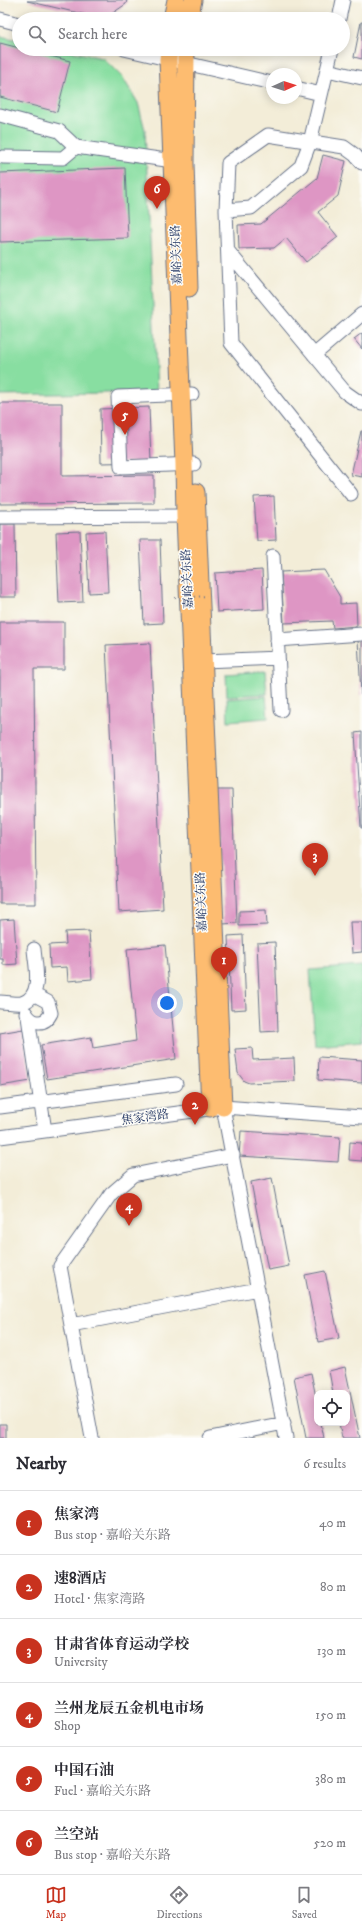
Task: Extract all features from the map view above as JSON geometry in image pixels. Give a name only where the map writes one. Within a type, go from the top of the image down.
[{"type":"main road","points":[[173,12],[176,0]]},
{"type":"main road","points":[[190,12],[193,0]]},
{"type":"main road","name":"嘉峪关东路","points":[[168,56],[178,162],[189,464],[203,661],[217,1108]]},
{"type":"main road","name":"嘉峪关东路","points":[[178,162],[186,56]]},
{"type":"main road","name":"嘉峪关东路","points":[[189,464],[185,516],[217,1108]]},
{"type":"street","points":[[340,12],[343,0]]},
{"type":"street","points":[[0,19],[12,22]]},
{"type":"street","points":[[186,56],[266,81]]},
{"type":"street","points":[[226,210],[251,208],[301,166],[310,142],[330,56]]},
{"type":"street","points":[[327,70],[362,78]]},
{"type":"street","points":[[302,89],[321,94]]},
{"type":"street","points":[[0,115],[59,131],[76,147],[178,162]]},
{"type":"street","points":[[351,494],[231,343],[226,210],[228,164],[268,135],[344,147],[355,155],[362,163]]},
{"type":"street","points":[[3,157],[63,158],[76,147]]},
{"type":"street","points":[[228,251],[345,392],[362,404]]},
{"type":"street","points":[[314,355],[362,314]]},
{"type":"street","points":[[187,394],[118,397],[121,467],[189,464]]},
{"type":"street","points":[[0,517],[185,516]]},
{"type":"street","points":[[273,556],[281,710]]},
{"type":"street","points":[[277,640],[362,634]]},
{"type":"street","points":[[203,661],[278,658]]},
{"type":"street","points":[[0,1002],[22,1003],[33,994],[37,980],[34,949]]},
{"type":"street","points":[[28,1017],[35,1022],[39,1022],[46,1020],[51,1013],[48,1002],[33,994]]},
{"type":"street","points":[[22,1003],[28,1017],[39,1102],[45,1131]]},
{"type":"street","points":[[0,1107],[176,1084]]},
{"type":"street","points":[[217,1108],[233,1155],[286,1438]]},
{"type":"street","name":"焦家湾路","points":[[0,1137],[217,1108],[362,1117]]},
{"type":"street","points":[[92,1438],[60,1266],[111,1194],[133,1175],[233,1155]]},
{"type":"street","points":[[71,1325],[258,1289]]},
{"type":"street","points":[[210,1438],[284,1423]]},
{"type":"path","points":[[175,598],[207,596]]},
{"type":"green space","points":[[0,36],[12,39],[12,56],[93,56],[103,58],[123,78],[138,103],[145,130],[157,392],[0,395]]},
{"type":"green space","points":[[265,671],[267,694],[227,696],[226,674]]},
{"type":"green space","points":[[266,696],[268,718],[228,721],[227,699]]},
{"type":"green space","points":[[362,966],[362,1041],[315,1045],[310,970]]},
{"type":"building","points":[[127,0],[126,4],[114,12],[74,12],[27,1]]},
{"type":"building","points":[[362,22],[362,59],[354,57]]},
{"type":"building","points":[[0,43],[12,46],[12,56],[51,56],[70,61],[57,112],[0,97]]},
{"type":"building","points":[[323,155],[346,161],[338,196],[318,212],[338,237],[306,262],[286,238],[274,248],[239,249],[238,225],[261,224],[317,178]]},
{"type":"building","points":[[125,168],[128,238],[0,242],[0,173]]},
{"type":"building","points":[[362,333],[362,349],[354,339]]},
{"type":"building","points":[[0,403],[62,403],[62,476],[154,475],[154,503],[0,504]]},
{"type":"building","points":[[149,407],[151,462],[101,463],[100,409]]},
{"type":"building","points":[[362,431],[362,477],[351,475]]},
{"type":"building","points":[[274,496],[276,540],[257,541],[254,497]]},
{"type":"building","points":[[0,524],[15,524],[16,597],[0,597]]},
{"type":"building","points":[[80,531],[83,602],[59,603],[56,532]]},
{"type":"building","points":[[105,531],[108,592],[89,593],[86,532]]},
{"type":"building","points":[[140,540],[160,540],[163,623],[144,624]]},
{"type":"building","points":[[262,570],[264,609],[217,612],[215,573]]},
{"type":"building","points":[[324,570],[340,597],[340,604],[356,603],[357,626],[333,628],[332,621],[284,623],[281,572]]},
{"type":"building","points":[[0,622],[64,622],[64,669],[34,669],[36,904],[0,904]]},
{"type":"building","points":[[358,639],[362,639],[362,695],[361,695]]},
{"type":"building","points":[[150,643],[163,909],[119,912],[106,645]]},
{"type":"building","points":[[362,732],[362,828],[361,828],[355,733]]},
{"type":"building","points":[[217,790],[232,790],[237,923],[223,924]]},
{"type":"building","points":[[266,910],[267,925],[239,926],[239,911]]},
{"type":"building","points":[[14,919],[17,964],[3,965],[3,959],[0,959],[0,920]]},
{"type":"building","points":[[350,922],[362,922],[362,952],[352,953]]},
{"type":"building","points":[[89,931],[92,979],[68,981],[67,967],[50,968],[49,945],[66,944],[65,932]]},
{"type":"building","points":[[243,935],[246,1009],[231,1010],[228,936]]},
{"type":"building","points":[[275,942],[278,1031],[261,1032],[257,943]]},
{"type":"building","points":[[165,945],[176,1059],[47,1079],[41,1045],[91,1037],[93,1048],[136,1041],[127,949]]},
{"type":"building","points":[[23,1029],[31,1081],[0,1086],[0,1033]]},
{"type":"building","points":[[252,1048],[253,1060],[294,1058],[295,1081],[249,1083],[244,1081],[238,1073],[235,1049]]},
{"type":"building","points":[[319,1057],[362,1060],[362,1083],[318,1080]]},
{"type":"building","points":[[241,1131],[340,1137],[338,1162],[239,1156]]},
{"type":"building","points":[[350,1142],[362,1143],[362,1161],[349,1160]]},
{"type":"building","points":[[272,1178],[289,1266],[268,1270],[251,1182]]},
{"type":"building","points":[[325,1271],[339,1338],[318,1342],[305,1275]]},
{"type":"building","points":[[345,1367],[350,1390],[332,1390],[329,1371]]},
{"type":"building","points":[[311,1373],[315,1390],[314,1426],[322,1426],[324,1438],[306,1438],[294,1377]]},
{"type":"building","points":[[350,1391],[360,1438],[342,1438],[340,1426],[350,1426]]},
{"type":"building","points":[[0,1424],[6,1424],[6,1438],[0,1438]]},
{"type":"place","name":"兰空站","points":[[157,209]]},
{"type":"place","name":"中国石油","points":[[125,435]]},
{"type":"place","name":"甘肃省体育运动学校","points":[[315,876]]},
{"type":"place","name":"焦家湾","points":[[224,980]]},
{"type":"place","name":"速8酒店","points":[[195,1125]]},
{"type":"place","name":"兰州龙辰五金机电市场","points":[[129,1226]]}]
